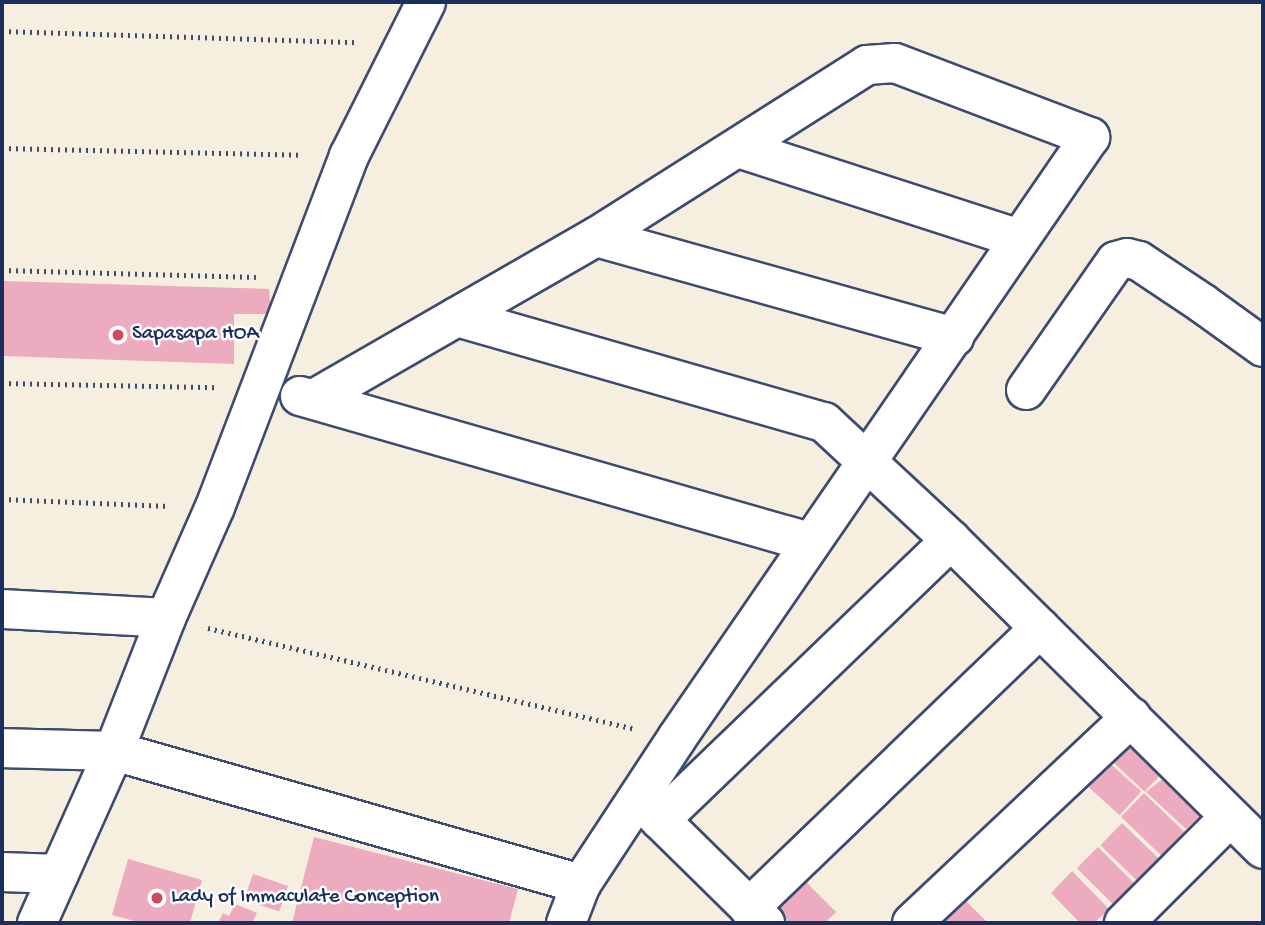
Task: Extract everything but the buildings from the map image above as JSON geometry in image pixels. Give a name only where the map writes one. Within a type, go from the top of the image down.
[{"type":"street","points":[[37,923],[114,751],[166,618],[215,508],[349,156],[426,2]]},
{"type":"street","points":[[314,399],[596,237],[867,65],[895,63],[1090,137],[869,461],[809,542],[677,738],[650,810]]},
{"type":"street","points":[[738,148],[1020,239]]},
{"type":"street","points":[[596,237],[954,338]]},
{"type":"street","points":[[1026,390],[1116,261],[1126,258],[1139,261],[1263,347]]},
{"type":"street","points":[[457,317],[824,422],[951,540],[1263,849]]},
{"type":"street","points":[[260,388],[314,399],[809,542]]},
{"type":"street","points":[[566,923],[580,884],[650,810],[951,540]]},
{"type":"street","points":[[2,609],[166,618]]},
{"type":"street","points":[[650,810],[757,916],[1040,628]]},
{"type":"street","points":[[912,923],[1131,717]]},
{"type":"street","points":[[2,748],[114,751],[580,884]]},
{"type":"street","points":[[1124,923],[1230,817]]},
{"type":"street","points":[[2,872],[59,874]]},
{"type":"path","points":[[2,31],[403,44]]},
{"type":"path","points":[[2,148],[349,156]]},
{"type":"path","points":[[2,270],[302,278]]},
{"type":"path","points":[[2,383],[260,388]]},
{"type":"path","points":[[2,499],[215,508]]},
{"type":"path","points":[[166,618],[677,738]]},
{"type":"place","name":"Sapasapa HOA","points":[[118,335]]},
{"type":"place","name":"Lady of Immaculate Conception","points":[[157,898]]}]
